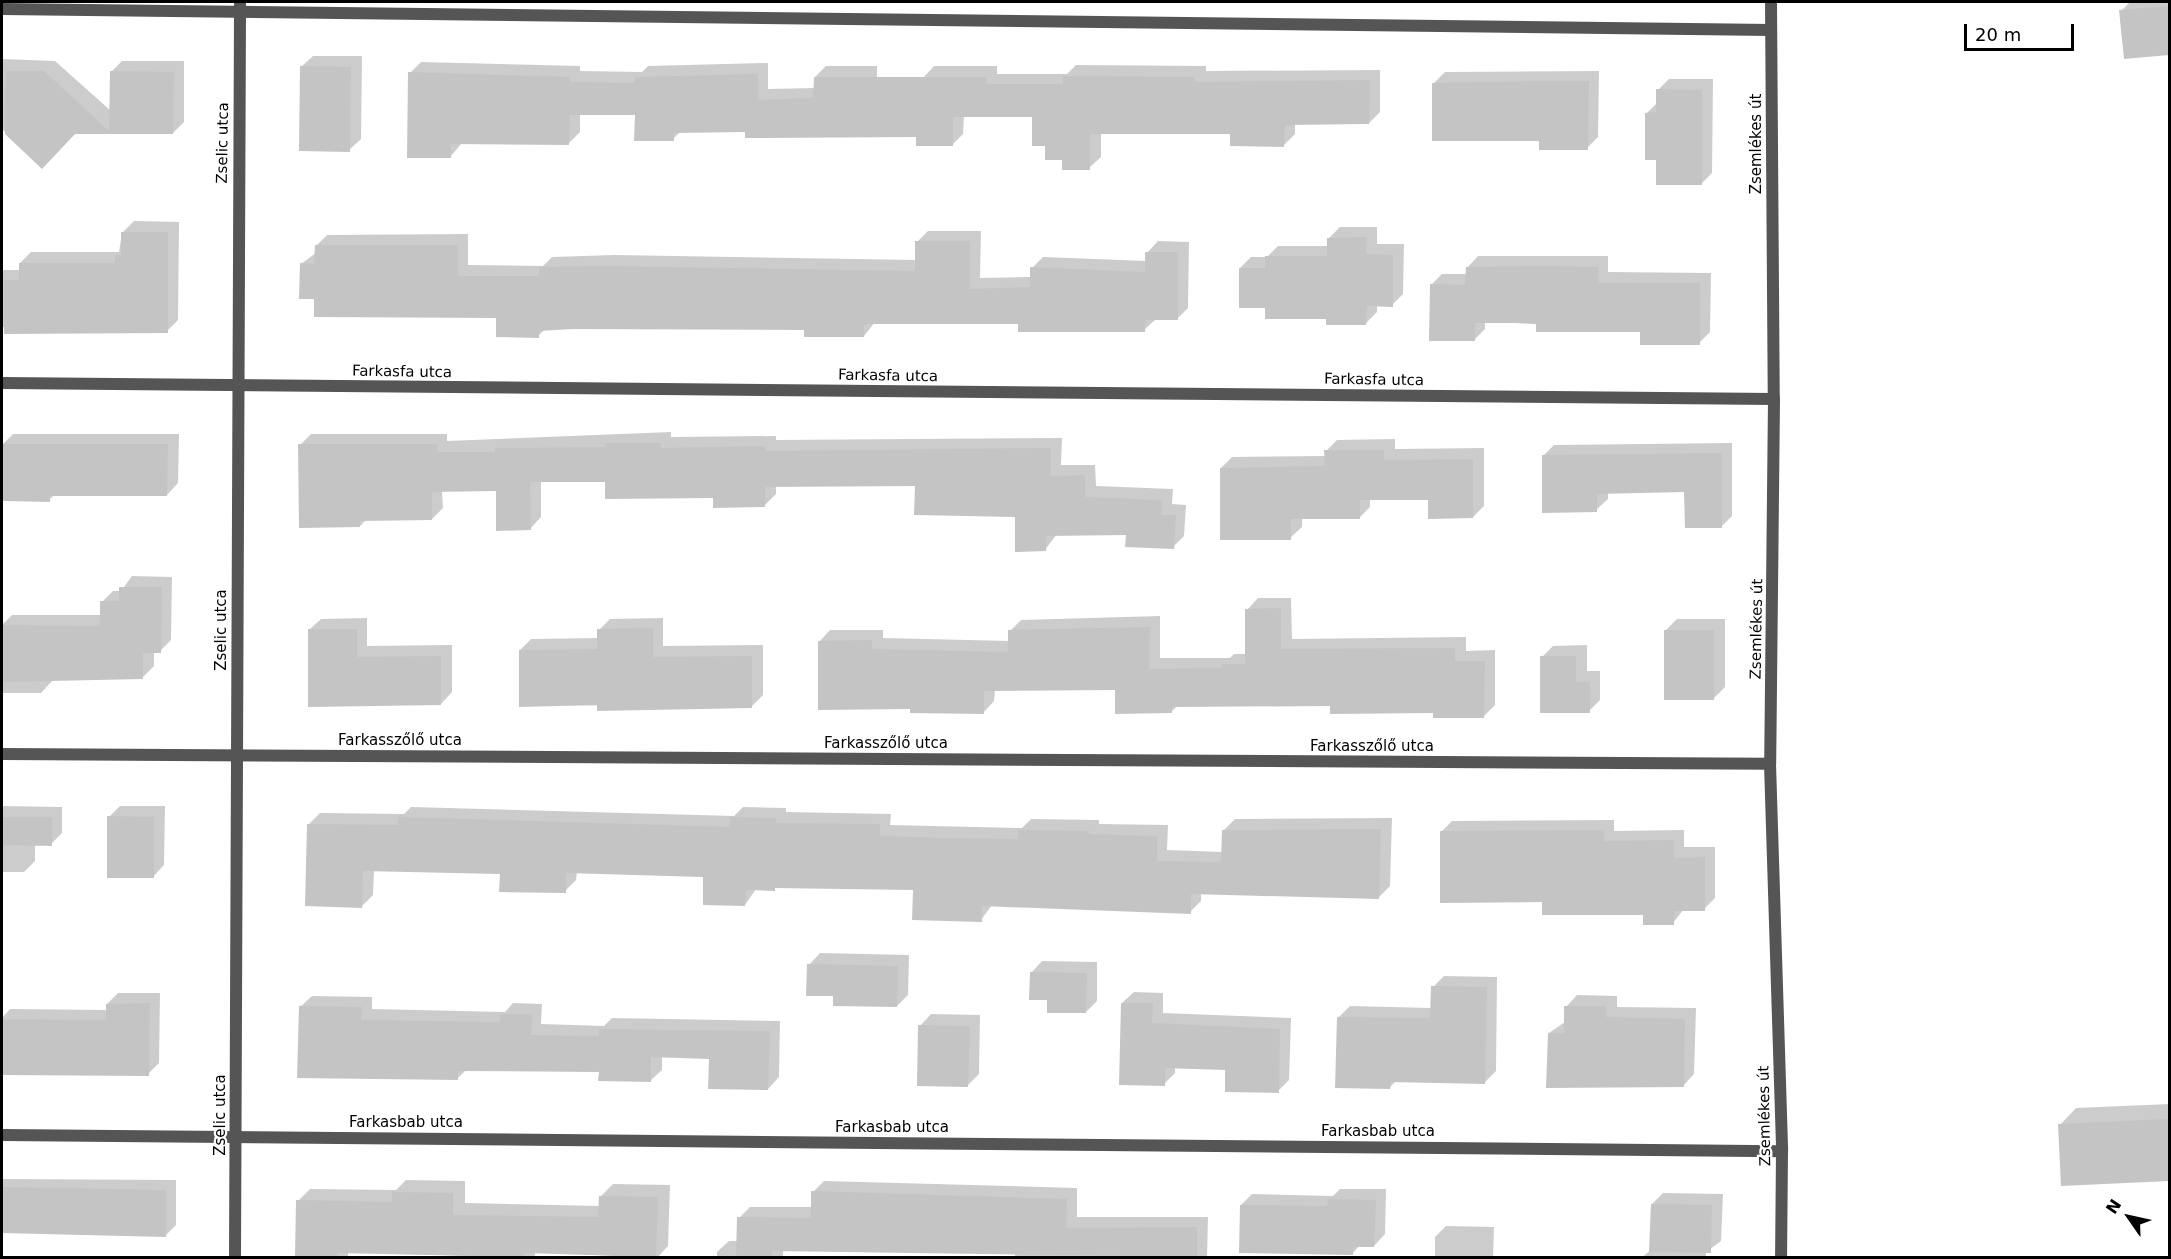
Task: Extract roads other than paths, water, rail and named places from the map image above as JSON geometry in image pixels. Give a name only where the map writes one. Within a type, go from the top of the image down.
[{"type":"street","name":"Zsemlékes út","points":[[1771,2],[1774,399],[1770,764],[1782,1150],[1781,1257]]},
{"type":"street","points":[[2,9],[240,6],[1771,30]]},
{"type":"street","name":"Zselic utca","points":[[235,1257],[236,385],[240,6]]},
{"type":"street","name":"Farkasfa utca","points":[[2,383],[1774,399]]},
{"type":"street","name":"Farkasszőlő utca","points":[[2,754],[1770,764]]},
{"type":"street","name":"Farkasbab utca","points":[[2,1135],[1782,1150]]}]
